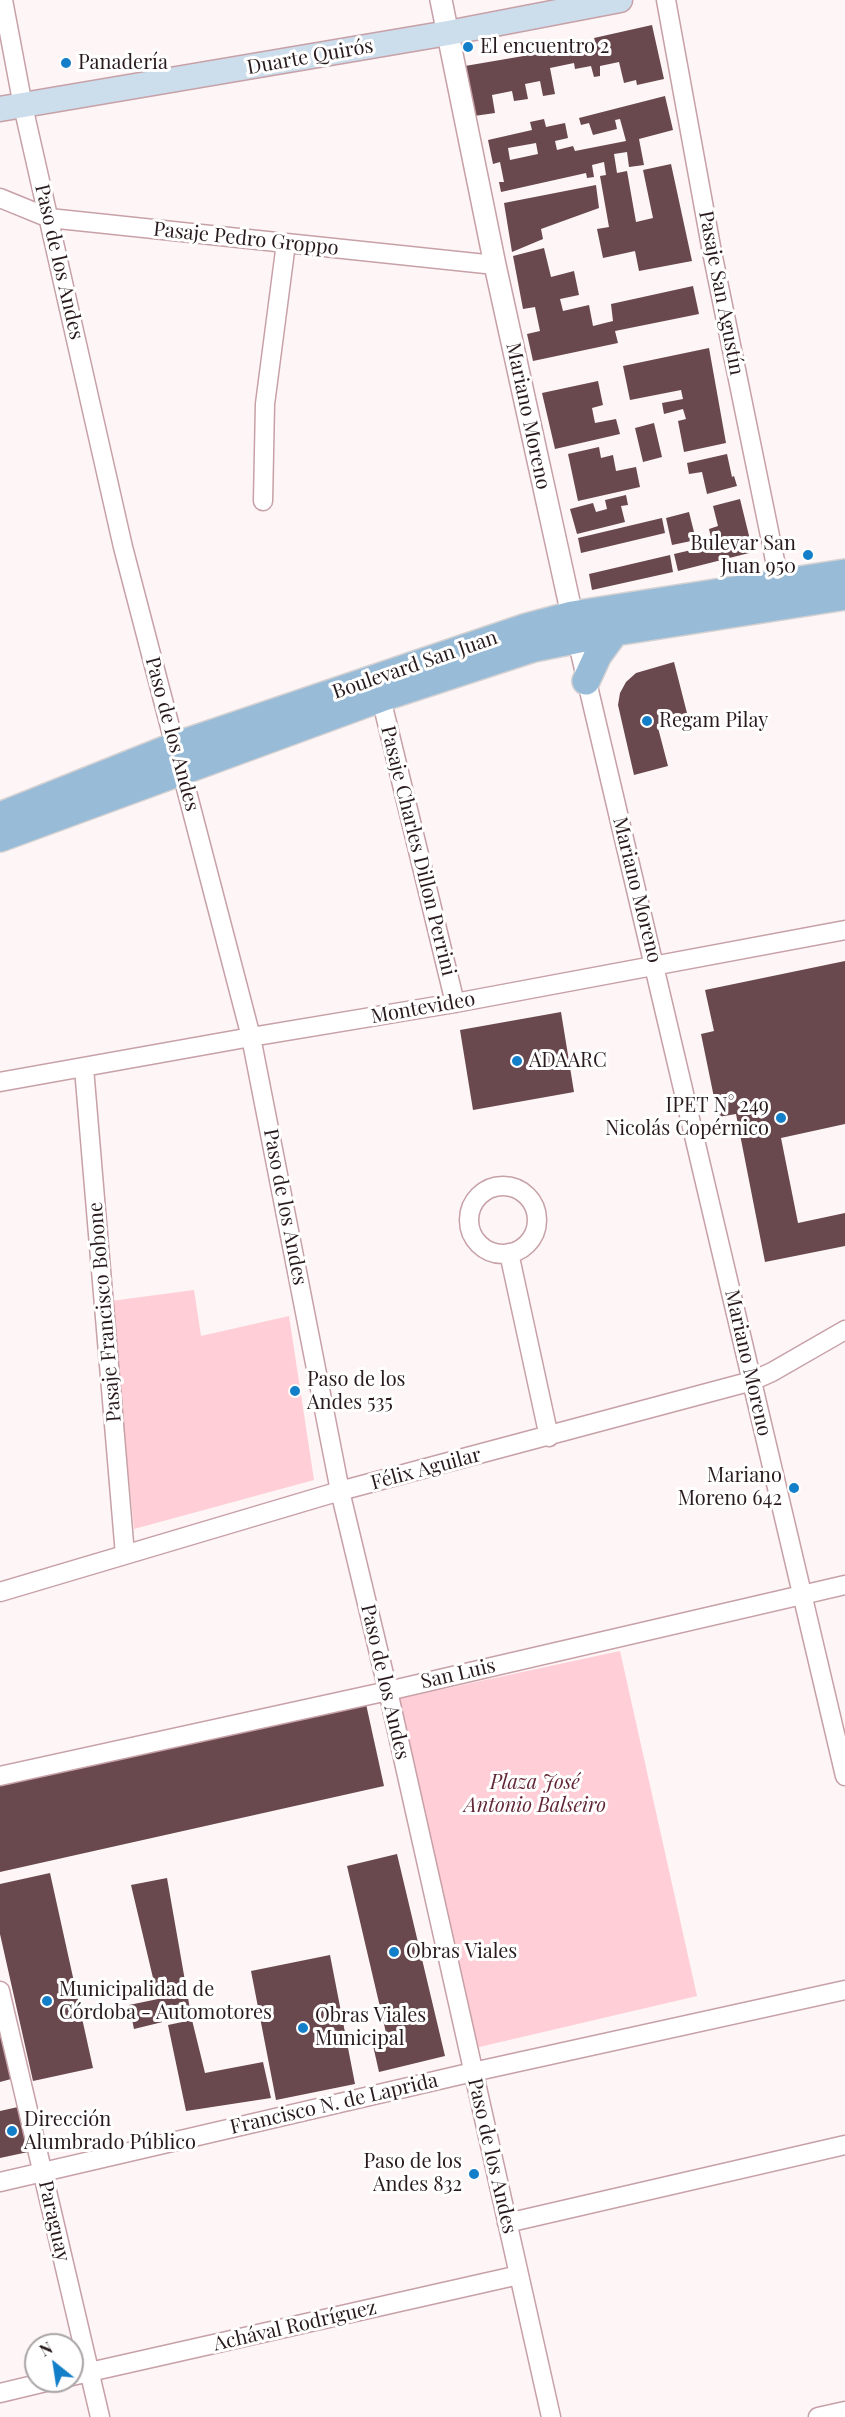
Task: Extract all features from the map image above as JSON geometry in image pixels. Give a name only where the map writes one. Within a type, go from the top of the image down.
[{"type":"main road","name":"Duarte Quirós","points":[[11,108],[448,33],[620,0]]},
{"type":"main road","name":"Boulevard San Juan","points":[[0,816],[178,758],[381,698],[534,648],[574,627],[845,573]]},
{"type":"main road","name":"Boulevard San Juan","points":[[0,838],[178,758],[527,627],[574,627],[615,632],[845,596]]},
{"type":"main road","points":[[586,681],[598,655],[615,632]]},
{"type":"street","name":"Paso de los Andes","points":[[3,0],[11,108],[49,218],[123,547],[251,1036],[340,1491],[388,1690],[551,2417]]},
{"type":"street","name":"Mariano Moreno","points":[[441,0],[495,265],[586,681],[656,967],[845,1776]]},
{"type":"street","name":"Pasaje San Agustín","points":[[666,0],[712,252],[780,585]]},
{"type":"street","name":"Pasaje Pedro Groppo","points":[[0,198],[49,218],[495,265]]},
{"type":"street","points":[[263,501],[265,404],[286,243]]},
{"type":"street","name":"Pasaje Charles Dillon Perrini","points":[[381,698],[454,1003]]},
{"type":"street","name":"Montevideo","points":[[0,1082],[251,1036],[656,967],[845,930]]},
{"type":"street","name":"Pasaje Francisco Bobone","points":[[84,1068],[125,1555]]},
{"type":"street","points":[[509,1253],[549,1437]]},
{"type":"street","name":"Félix Aguilar","points":[[0,1592],[340,1491],[752,1381],[845,1330]]},
{"type":"street","name":"San Luis","points":[[0,1776],[845,1585]]},
{"type":"street","name":"Paraguay","points":[[0,1990],[42,2173],[73,2333]]},
{"type":"street","name":"Francisco N. de Laprida","points":[[0,2182],[473,2072],[845,1990]]},
{"type":"street","points":[[507,2223],[845,2145]]},
{"type":"street","name":"Achával Rodríguez","points":[[84,2373],[519,2275]]},
{"type":"street","name":"Paraguay","points":[[84,2381],[100,2417]]},
{"type":"street","points":[[0,2392],[24,2387]]},
{"type":"street","points":[[818,2417],[845,2411]]},
{"type":"green space","points":[[194,1290],[201,1336],[289,1316],[314,1480],[134,1529],[111,1301]]},
{"type":"green space","name":"Plaza José Antonio Balseiro","points":[[620,1651],[697,1996],[475,2048],[397,1699]]},
{"type":"building","points":[[652,25],[664,79],[637,85],[636,80],[624,83],[619,62],[600,66],[600,76],[594,77],[591,66],[575,69],[574,63],[550,68],[555,94],[543,96],[540,81],[525,84],[528,99],[514,101],[512,91],[492,95],[495,113],[474,116],[465,66],[547,52],[547,45],[569,40],[570,46]]},
{"type":"building","points":[[665,96],[673,130],[639,139],[644,165],[629,167],[627,152],[614,154],[617,173],[627,171],[636,222],[653,218],[643,170],[671,164],[692,261],[639,271],[635,251],[603,258],[597,229],[609,227],[600,176],[606,175],[604,162],[592,165],[594,177],[587,178],[586,173],[501,192],[499,182],[504,182],[500,162],[493,164],[488,140],[532,130],[530,122],[544,119],[546,127],[565,123],[568,138],[555,141],[557,150],[573,146],[575,151],[626,141],[620,119],[615,120],[617,129],[593,135],[589,123],[581,125],[579,118]],"holes":[[[536,143],[538,154],[510,160],[508,148]]]},
{"type":"building","points":[[596,185],[599,208],[541,229],[543,239],[512,252],[504,203]]},
{"type":"building","points":[[544,248],[551,277],[574,271],[579,295],[560,299],[563,311],[589,305],[593,326],[613,321],[611,304],[693,286],[699,314],[615,331],[618,343],[533,361],[527,334],[540,331],[535,307],[523,309],[513,256]]},
{"type":"building","points":[[709,348],[726,443],[684,452],[678,421],[686,419],[683,409],[664,414],[662,403],[683,399],[681,390],[630,400],[623,366]]},
{"type":"building","points":[[598,381],[603,405],[592,408],[595,423],[616,419],[620,434],[555,449],[542,393]]},
{"type":"building","points":[[654,423],[662,457],[643,462],[635,428]]},
{"type":"building","points":[[599,447],[601,458],[613,455],[616,471],[636,467],[640,487],[578,501],[568,454]]},
{"type":"building","points":[[727,454],[732,477],[734,476],[737,486],[707,494],[702,472],[689,474],[687,463]]},
{"type":"building","points":[[626,495],[628,505],[621,506],[625,522],[577,534],[570,509],[593,503],[596,512],[607,509],[605,500]]},
{"type":"building","points":[[740,499],[753,552],[678,571],[674,554],[713,545],[709,529],[718,526],[713,506]]},
{"type":"building","points":[[689,512],[696,540],[672,545],[666,518]]},
{"type":"building","points":[[662,518],[665,533],[581,553],[578,538]]},
{"type":"building","points":[[670,555],[673,572],[592,590],[589,574]]},
{"type":"building","name":"Regam Pilay","points":[[674,662],[688,717],[657,724],[668,766],[634,775],[618,705],[620,693],[626,682],[636,673]]},
{"type":"building","name":"IPET N° 249 Nicolás Copérnico","points":[[845,961],[845,1124],[781,1138],[798,1223],[845,1213],[845,1246],[765,1262],[736,1114],[718,1117],[701,1034],[714,1031],[705,990]]},
{"type":"building","name":"ADAARC","points":[[561,1012],[574,1092],[473,1110],[460,1030]]},
{"type":"building","points":[[366,1704],[384,1786],[0,1872],[0,1786]]},
{"type":"building","name":"Obras Viales","points":[[397,1854],[445,2056],[379,2072],[372,2041],[387,2037],[347,1866]]},
{"type":"building","name":"Municipalidad de Córdoba - Automotores","points":[[50,1873],[93,2068],[33,2081],[0,1934],[0,1884]]},
{"type":"building","points":[[167,1878],[191,2015],[134,2029],[129,2005],[158,1999],[131,1885]]},
{"type":"building","name":"Obras Viales Municipal","points":[[330,1955],[355,2084],[276,2100],[251,1971]]},
{"type":"building","points":[[192,2020],[205,2073],[263,2062],[271,2098],[186,2111],[168,2025]]},
{"type":"building","points":[[0,2034],[11,2079],[0,2082]]},
{"type":"building","name":"Dirección Alumbrado Público","points":[[18,2107],[28,2152],[0,2158],[0,2111]]},
{"type":"place","name":"El encuentro 2","points":[[468,47]]},
{"type":"place","name":"Panadería","points":[[66,63]]},
{"type":"place","name":"Bulevar San Juan 950","points":[[808,555]]},
{"type":"place","name":"Regam Pilay","points":[[647,721]]},
{"type":"place","name":"ADAARC","points":[[517,1061]]},
{"type":"place","name":"IPET N° 249 Nicolás Copérnico","points":[[781,1118]]},
{"type":"place","name":"Paso de los Andes 535","points":[[295,1391]]},
{"type":"place","name":"Mariano Moreno 642","points":[[794,1488]]},
{"type":"place","name":"Obras Viales","points":[[394,1952]]},
{"type":"place","name":"Municipalidad de Córdoba - Automotores","points":[[47,2001]]},
{"type":"place","name":"Obras Viales Municipal","points":[[303,2028]]},
{"type":"place","name":"Dirección Alumbrado Público","points":[[12,2131]]},
{"type":"place","name":"Paso de los Andes 832","points":[[474,2174]]}]
